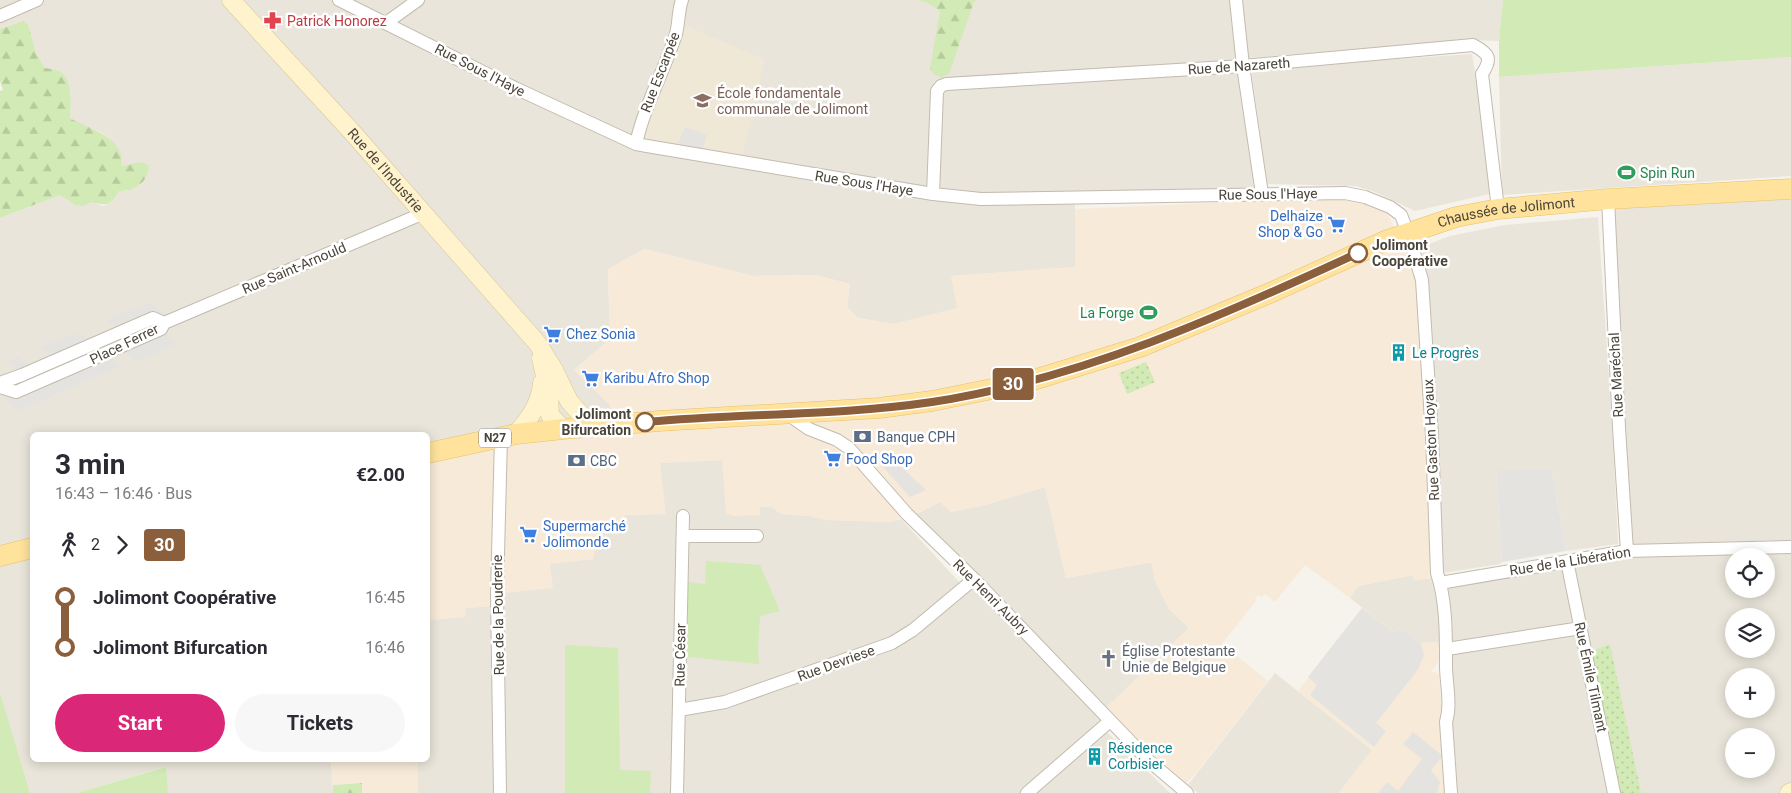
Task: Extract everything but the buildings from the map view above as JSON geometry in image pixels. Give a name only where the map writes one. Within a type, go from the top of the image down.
[{"type":"main road","name":"Chaussée de Jolimont","points":[[592,427],[878,408],[932,402],[1027,382],[1116,355],[1270,293],[1408,232],[1456,217],[1498,210],[1608,198],[1791,189]]},
{"type":"main road","name":"N27","points":[[430,453],[509,436],[592,427]]},
{"type":"main road","points":[[0,556],[30,548]]},
{"type":"street","points":[[0,16],[36,0]]},
{"type":"street","name":"Rue de l'Industrie","points":[[231,0],[424,213],[538,344],[554,370],[569,401],[592,427]]},
{"type":"street","name":"Rue Sous l'Haye","points":[[339,0],[515,88],[636,144],[933,194],[992,199],[1345,193],[1365,197],[1390,207],[1401,215],[1408,232]]},
{"type":"street","points":[[386,23],[418,0]]},
{"type":"street","name":"Rue Escarpée","points":[[636,144],[640,124],[676,33],[682,0]]},
{"type":"street","points":[[1236,0],[1243,66],[1262,194]]},
{"type":"street","name":"Rue de Nazareth","points":[[933,194],[937,91],[946,84],[1243,66],[1473,45],[1482,50],[1489,63],[1482,74],[1498,210]]},
{"type":"street","name":"Rue Maréchal","points":[[1608,198],[1618,428],[1627,551]]},
{"type":"street","name":"Rue Saint-Arnould","points":[[164,323],[424,213]]},
{"type":"street","name":"Rue Gaston Hoyaux","points":[[1408,232],[1422,280],[1431,426],[1437,573],[1440,582],[1447,649],[1449,713],[1446,722],[1452,793]]},
{"type":"street","name":"Place Ferrer","points":[[0,382],[22,375],[153,318],[164,323],[161,329],[16,392],[0,387]]},
{"type":"street","name":"Rue de l'Industrie","points":[[538,344],[549,394],[550,415],[563,429]]},
{"type":"street","name":"Rue de l'Industrie","points":[[509,436],[532,415],[541,395],[542,363]]},
{"type":"street","name":"Rue Henri Aubry","points":[[786,413],[808,429],[837,440],[849,448],[908,514],[974,579],[1148,760],[1187,793]]},
{"type":"street","name":"Rue de la Poudrerie","points":[[500,793],[497,594],[509,436]]},
{"type":"street","name":"Rue César","points":[[677,793],[683,516]]},
{"type":"street","points":[[683,536],[757,536]]},
{"type":"street","name":"Rue de la Libération","points":[[1440,582],[1627,551],[1791,547]]},
{"type":"street","name":"Rue Émile Tilmant","points":[[1567,561],[1614,793]]},
{"type":"street","name":"Rue Devriese","points":[[679,710],[725,702],[892,643],[913,630],[974,579]]},
{"type":"street","points":[[1447,649],[1581,628]]},
{"type":"street","points":[[1028,793],[1110,721]]},
{"type":"shaded area","points":[[0,0],[916,0],[926,1],[940,11],[977,0],[1236,0],[1262,194],[1075,197],[1075,267],[952,276],[958,308],[894,324],[858,318],[847,307],[850,284],[815,275],[753,276],[644,249],[608,269],[610,339],[574,370],[610,405],[613,425],[430,453],[430,432],[30,432],[30,762],[331,762],[333,793],[168,793],[165,767],[77,793],[30,793],[0,696],[0,218],[60,195],[75,205],[89,201],[103,206],[110,203],[119,191],[135,188],[143,183],[130,166],[121,166],[110,139],[101,132],[83,126],[70,118],[71,93],[58,70],[45,68],[36,53],[28,24],[23,21],[0,29]]},
{"type":"shaded area","points":[[1240,0],[1503,0],[1499,41],[1466,40],[1248,58]]},
{"type":"shaded area","name":"École fondamentale communale de Jolimont","points":[[678,23],[764,59],[753,116],[741,157],[636,144]]},
{"type":"shaded area","points":[[1472,54],[1494,193],[1415,211],[1375,192],[1356,186],[1267,184],[1251,69]]},
{"type":"shaded area","points":[[1791,57],[1791,176],[1502,195],[1499,77]]},
{"type":"shaded area","points":[[685,127],[707,135],[702,150],[677,146]]},
{"type":"shaded area","points":[[1791,197],[1791,540],[1631,545],[1613,206]]},
{"type":"shaded area","points":[[1331,198],[1356,200],[1386,211],[1409,258],[1418,283],[1434,578],[1414,580],[1413,575],[1358,586],[1350,598],[1305,565],[1275,602],[1265,594],[1262,597],[1258,595],[1255,599],[1256,601],[1222,644],[1268,681],[1198,771],[1186,783],[1105,709],[1189,628],[1169,609],[1155,581],[1151,562],[1066,578],[1045,487],[985,505],[951,512],[940,502],[919,512],[889,522],[827,520],[809,516],[781,514],[772,507],[760,507],[760,515],[734,516],[726,513],[722,460],[660,463],[666,514],[626,515],[613,525],[600,526],[600,534],[593,559],[550,564],[553,588],[497,594],[492,606],[466,608],[465,617],[430,620],[430,453],[613,425],[610,405],[574,370],[610,339],[608,269],[644,249],[753,276],[816,275],[850,284],[847,307],[858,318],[894,324],[957,308],[951,276],[1075,267],[1075,209]]},
{"type":"shaded area","points":[[1598,217],[1618,544],[1566,551],[1552,470],[1496,471],[1502,562],[1500,564],[1443,573],[1440,560],[1440,474],[1432,338],[1426,280],[1418,248],[1450,236],[1505,225]]},
{"type":"shaded area","points":[[149,302],[164,314],[153,318],[176,345],[136,362],[121,347],[106,354],[121,366],[17,411],[3,398],[16,392],[11,379],[22,375],[8,362],[18,357],[34,370],[56,361],[41,347],[77,332],[95,344],[122,332],[106,320]]},
{"type":"shaded area","points":[[876,459],[896,462],[926,490],[910,497]]},
{"type":"shaded area","points":[[723,460],[726,513],[760,507],[772,507],[781,514],[809,516],[827,520],[889,522],[901,519],[960,583],[974,579],[1110,721],[1027,793],[418,793],[418,762],[430,762],[430,620],[465,617],[465,608],[492,606],[497,594],[550,563],[593,559],[600,526],[613,525],[626,515],[665,514],[660,463]]},
{"type":"shaded area","points":[[1552,470],[1566,551],[1502,562],[1496,471]]},
{"type":"shaded area","points":[[1045,487],[1066,578],[1152,562],[1155,581],[1169,609],[1189,628],[1105,709],[916,514],[940,502],[951,512],[985,505]]},
{"type":"shaded area","points":[[1791,547],[1791,792],[1614,793],[1567,561],[1725,551],[1725,598],[1775,598],[1775,548]]},
{"type":"shaded area","points":[[1565,568],[1575,623],[1452,645],[1447,588]]},
{"type":"shaded area","points":[[1413,575],[1414,580],[1434,578],[1442,642],[1421,643],[1402,629],[1393,632],[1350,598],[1358,586]]},
{"type":"shaded area","points":[[1362,608],[1393,632],[1402,629],[1421,643],[1439,642],[1437,664],[1431,671],[1439,674],[1448,793],[1339,793],[1372,750],[1298,691]]},
{"type":"shaded area","points":[[1362,608],[1393,632],[1402,629],[1421,643],[1424,656],[1417,671],[1376,723],[1386,731],[1374,747],[1310,695],[1317,685],[1308,677]]},
{"type":"shaded area","points":[[1578,631],[1610,793],[1454,793],[1449,723],[1455,713],[1451,651]]},
{"type":"shaded area","points":[[1275,673],[1372,750],[1339,793],[1198,793],[1188,785]]},
{"type":"shaded area","points":[[1106,731],[1170,793],[1035,793]]},
{"type":"shaded area","points":[[1413,732],[1443,756],[1431,770],[1440,782],[1437,793],[1378,793],[1387,782],[1398,791],[1422,759],[1403,744]]},
{"type":"shaded area","points":[[331,762],[418,762],[418,793],[362,793],[361,783],[333,785]]},
{"type":"green space","points":[[916,0],[977,0],[974,2],[949,74],[942,77],[935,75],[930,69],[940,11],[926,2]]},
{"type":"green space","points":[[1503,0],[1791,0],[1791,57],[1499,77],[1499,41]]},
{"type":"green space","points":[[23,21],[28,24],[36,53],[45,68],[57,70],[69,85],[70,118],[96,130],[112,141],[118,148],[121,156],[121,166],[139,162],[149,166],[146,177],[140,185],[125,191],[119,191],[110,203],[89,202],[84,206],[75,205],[60,195],[0,218],[0,91],[3,90],[0,81],[0,29]]},
{"type":"green space","points":[[1146,362],[1155,382],[1127,394],[1119,373]]},
{"type":"green space","points":[[706,561],[760,565],[780,611],[760,616],[759,664],[688,657],[688,582],[705,584]]},
{"type":"green space","points":[[1610,644],[1641,793],[1620,793],[1592,651]]},
{"type":"green space","points":[[565,645],[618,648],[620,770],[651,771],[650,793],[565,793]]},
{"type":"green space","points":[[1,696],[30,793],[0,793]]},
{"type":"green space","points":[[166,767],[168,793],[77,793]]},
{"type":"green space","points":[[362,783],[362,793],[333,793],[333,785]]},
{"type":"bus line","name":"30","points":[[645,422],[878,408],[932,402],[1027,382],[1140,347],[1270,293],[1358,253]]},
{"type":"place","name":"Patrick Honorez","points":[[273,21]]},
{"type":"place","name":"École fondamentale communale de Jolimont","points":[[703,101]]},
{"type":"place","name":"Spin Run","points":[[1626,173]]},
{"type":"place","name":"Delhaize Shop & Go","points":[[1337,224]]},
{"type":"place","name":"Jolimont Coopérative","points":[[1358,253]]},
{"type":"place","name":"La Forge","points":[[1148,313]]},
{"type":"place","name":"Chez Sonia","points":[[552,334]]},
{"type":"place","name":"Le Progrès","points":[[1398,353]]},
{"type":"place","name":"Karibu Afro Shop","points":[[590,378]]},
{"type":"place","name":"Jolimont Bifurcation","points":[[645,422]]},
{"type":"place","name":"Banque CPH","points":[[863,437]]},
{"type":"place","name":"Food Shop","points":[[832,459]]},
{"type":"place","name":"CBC","points":[[576,461]]},
{"type":"place","name":"Supermarché Jolimonde","points":[[529,534]]},
{"type":"place","name":"Église Protestante Unie de Belgique","points":[[1108,659]]},
{"type":"place","name":"Résidence Corbisier","points":[[1094,756]]}]
